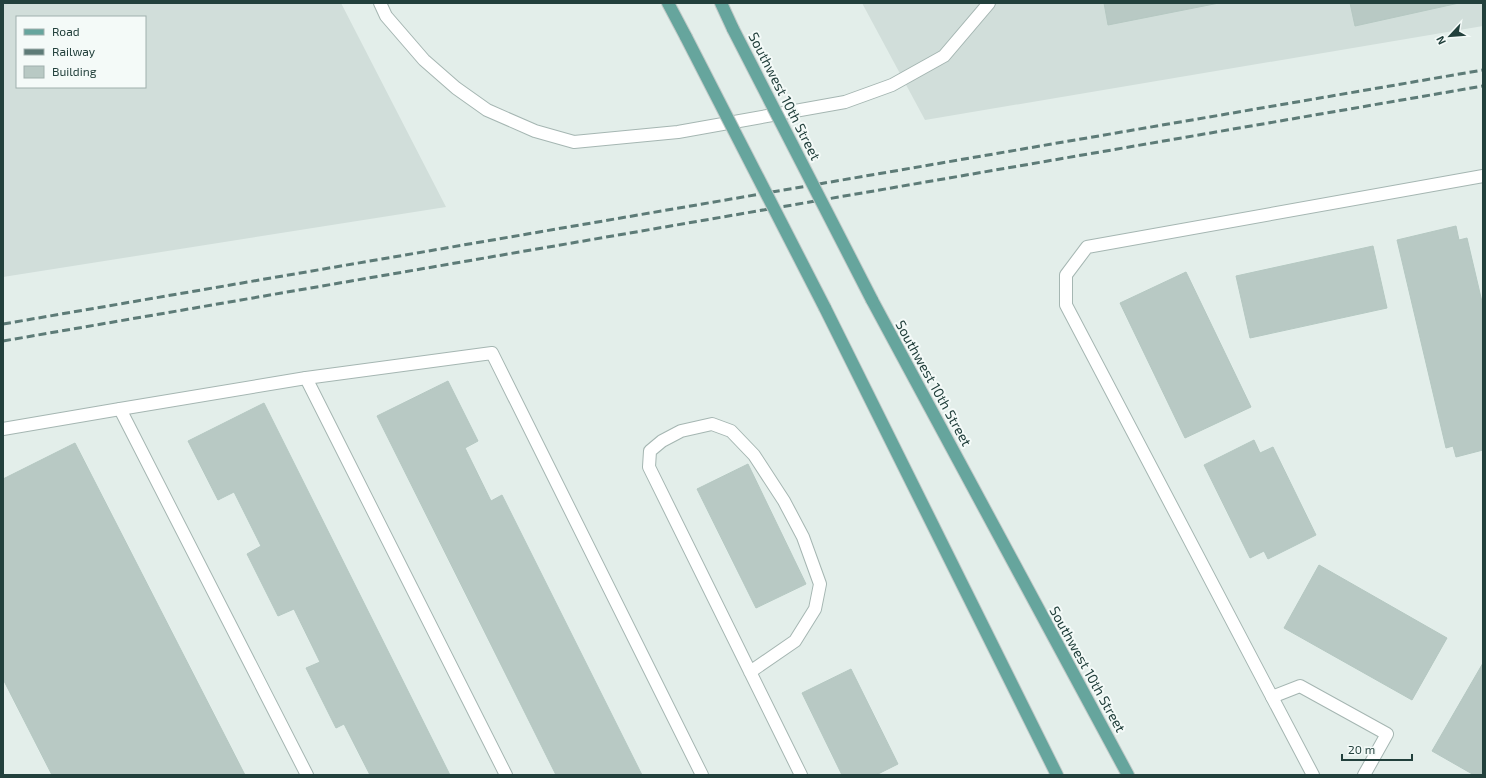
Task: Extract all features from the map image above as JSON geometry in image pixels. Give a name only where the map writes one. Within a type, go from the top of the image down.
[{"type":"main road","points":[[668,3],[825,308],[1057,775]]},
{"type":"main road","name":"Southwest 10th Street","points":[[721,3],[872,300],[1128,775]]},
{"type":"street","points":[[380,3],[386,16],[424,60],[456,88],[487,110],[535,131],[574,142],[678,132],[845,102],[892,85],[944,56],[989,3]]},
{"type":"street","points":[[1313,775],[1066,305],[1066,275],[1087,247],[1483,176]]},
{"type":"street","points":[[3,429],[306,378],[492,353],[702,775]]},
{"type":"street","points":[[306,378],[506,775]]},
{"type":"street","points":[[120,409],[307,775]]},
{"type":"street","points":[[750,672],[795,641],[815,609],[820,584],[803,538],[784,501],[754,455],[731,431],[712,424],[681,431],[662,441],[650,451],[649,467],[750,672],[801,775]]},
{"type":"street","points":[[1272,697],[1300,686],[1387,734],[1364,775]]},
{"type":"shaded area","points":[[3,3],[341,3],[446,207],[3,277]]},
{"type":"shaded area","points":[[862,3],[1483,3],[1483,26],[925,120]]},
{"type":"building","points":[[1104,3],[1219,3],[1108,25]]},
{"type":"building","points":[[1350,3],[1459,3],[1355,26]]},
{"type":"building","points":[[1456,226],[1459,240],[1467,238],[1483,306],[1483,450],[1456,457],[1453,446],[1446,448],[1397,240]]},
{"type":"building","points":[[1373,246],[1387,308],[1250,338],[1236,276]]},
{"type":"building","points":[[1186,272],[1251,407],[1185,438],[1120,303]]},
{"type":"building","points":[[448,381],[478,441],[465,448],[491,501],[502,495],[642,775],[556,775],[377,416]]},
{"type":"building","points":[[264,403],[450,775],[370,775],[344,724],[336,728],[306,668],[320,662],[294,609],[278,616],[247,554],[261,546],[234,492],[218,500],[188,441]]},
{"type":"building","points":[[1254,440],[1260,453],[1273,447],[1316,535],[1268,559],[1264,551],[1250,558],[1204,465]]},
{"type":"building","points":[[75,443],[245,775],[52,775],[3,679],[3,479]]},
{"type":"building","points":[[748,464],[806,584],[756,608],[697,489]]},
{"type":"building","points":[[1319,565],[1447,638],[1412,700],[1284,628]]},
{"type":"building","points":[[1483,663],[1483,775],[1474,775],[1432,751]]},
{"type":"building","points":[[851,669],[898,764],[876,775],[842,775],[802,693]]},
{"type":"railway","points":[[3,324],[1483,70]]},
{"type":"railway","points":[[3,341],[1483,86]]}]
